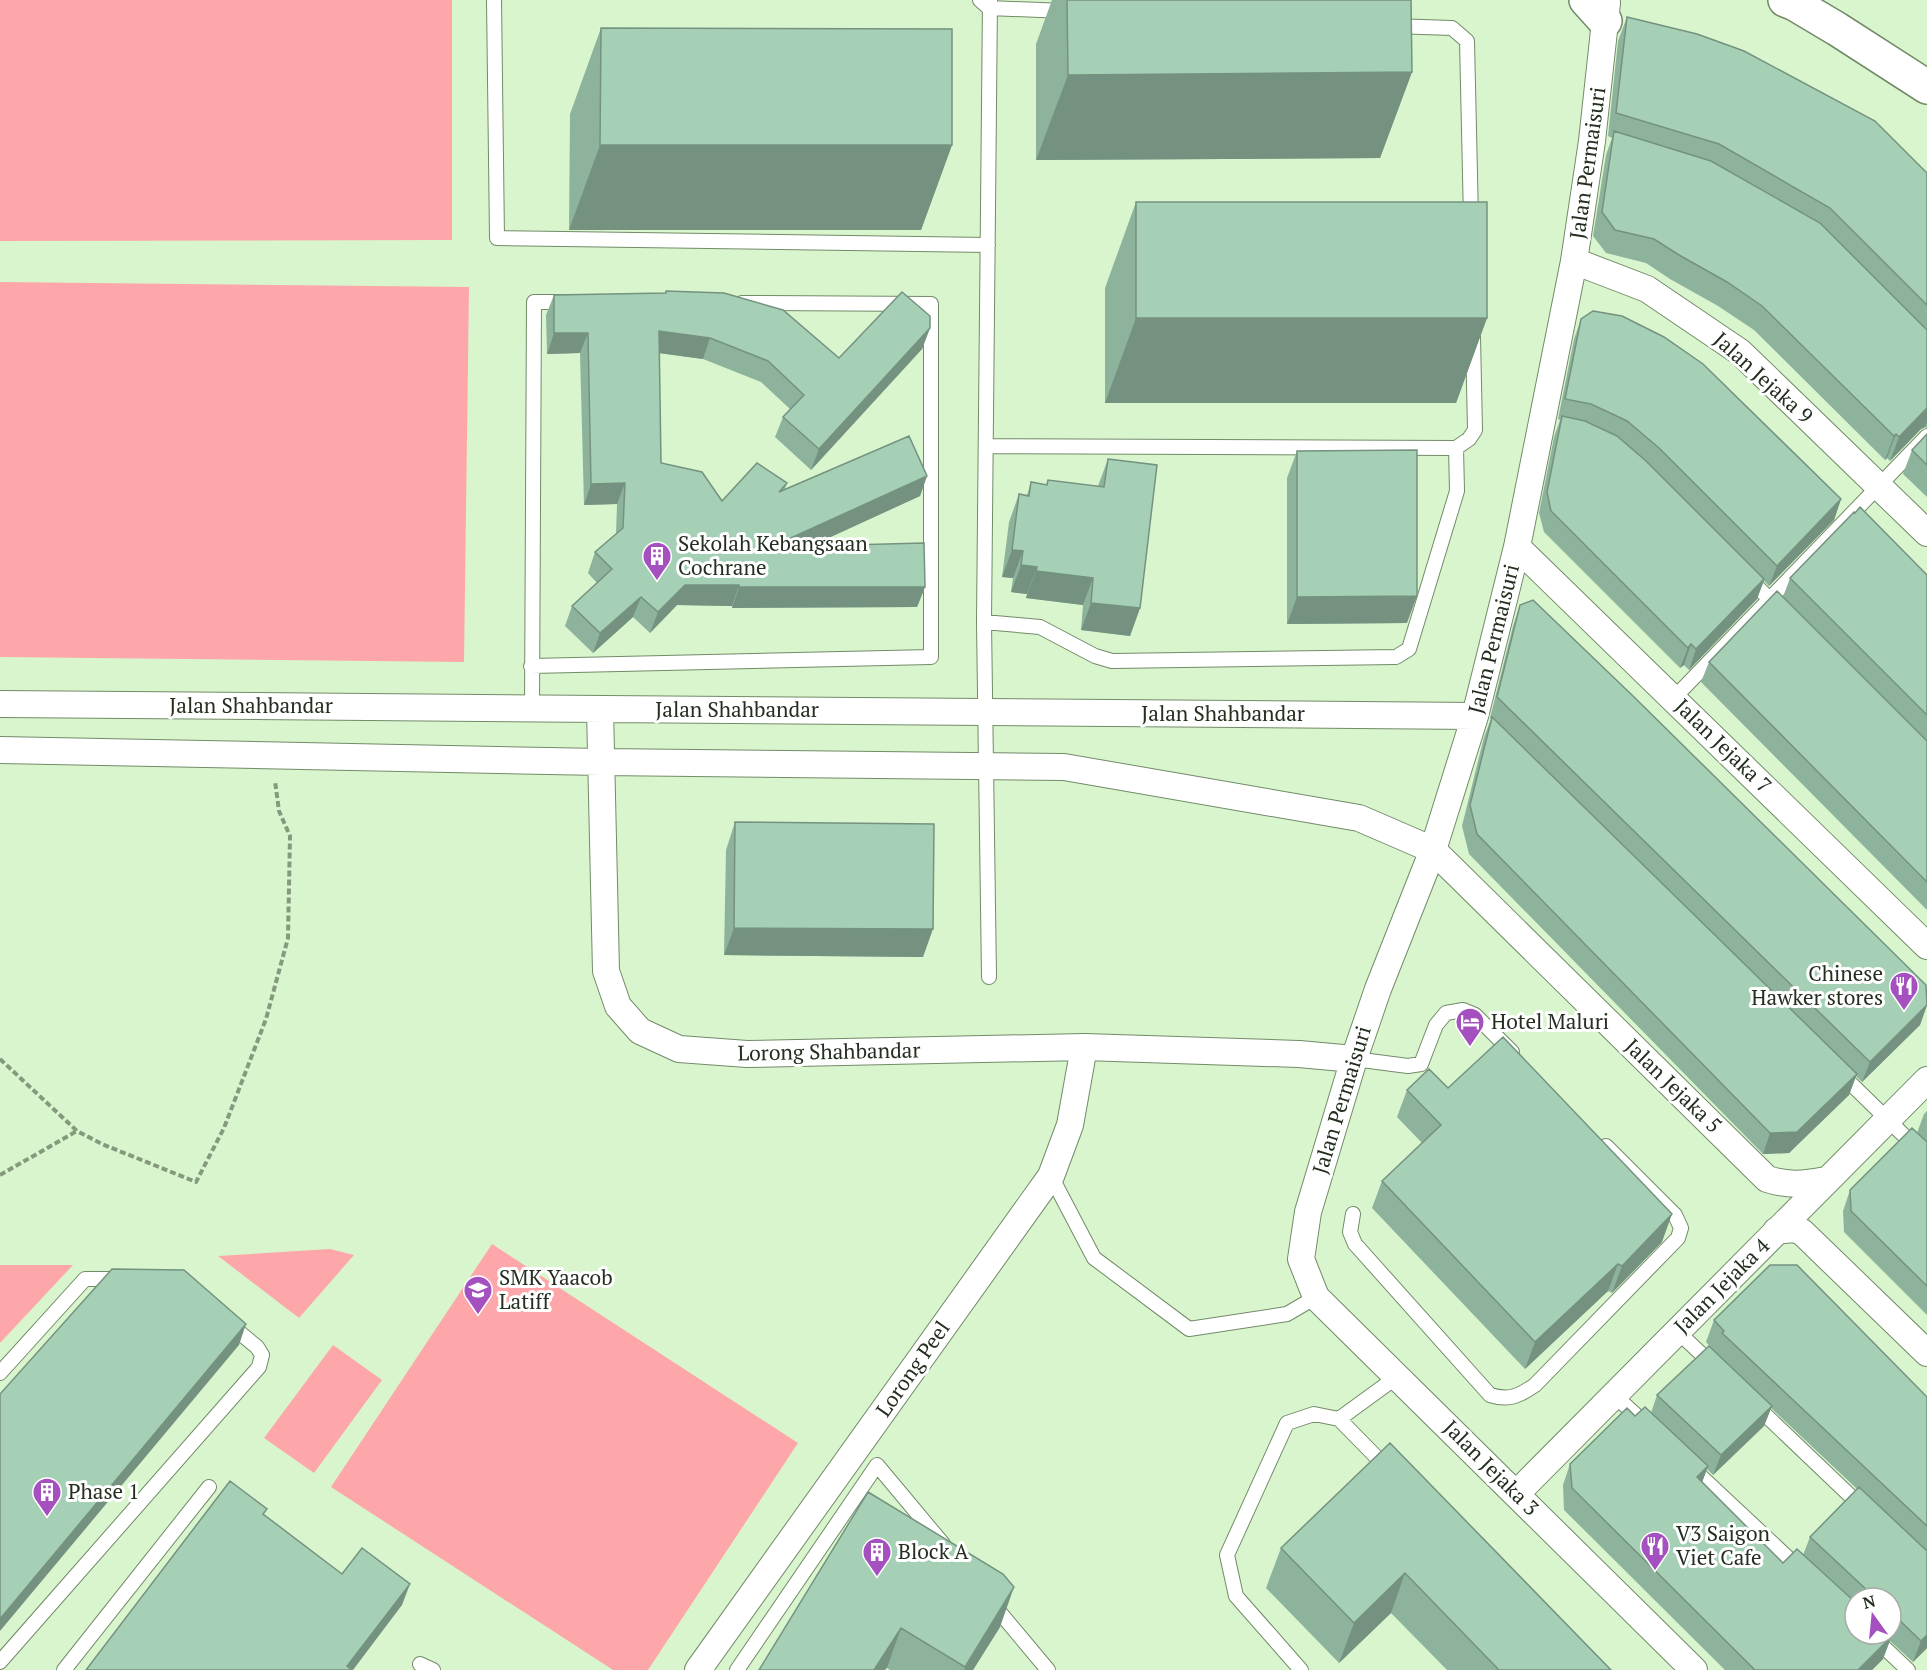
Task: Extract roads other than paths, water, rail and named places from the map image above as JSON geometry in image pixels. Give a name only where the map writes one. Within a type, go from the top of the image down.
[{"type":"street","points":[[1785,0],[1837,29],[1927,87]]},
{"type":"street","name":"Jalan Permaisuri","points":[[1301,1259],[1308,1212],[1354,1059],[1378,989],[1433,850],[1479,720],[1545,426],[1574,261],[1598,143],[1603,11]]},
{"type":"street","name":"Jalan Jejaka 9","points":[[1574,261],[1647,289],[1740,352],[1927,533]]},
{"type":"street","name":"Jalan Jejaka 7","points":[[1517,547],[1927,946]]},
{"type":"street","name":"Jalan Shahbandar","points":[[0,704],[985,712],[1479,720]]},
{"type":"street","name":"Lorong Shahbandar","points":[[600,709],[606,971],[618,1006],[640,1031],[679,1049],[747,1054],[1084,1047],[1299,1054],[1354,1059]]},
{"type":"street","points":[[0,750],[273,757],[1064,767],[1359,818],[1433,850]]},
{"type":"street","name":"Jalan Jejaka 5","points":[[1433,850],[1767,1179],[1783,1184],[1804,1184],[1826,1180]]},
{"type":"street","name":"Lorong Peel","points":[[698,1670],[1051,1176],[1070,1125],[1084,1047]]},
{"type":"street","name":"Jalan Jejaka 4","points":[[1517,1493],[1927,1080]]},
{"type":"street","points":[[1776,1231],[1793,1228],[1802,1232],[1927,1353]]},
{"type":"street","name":"Jalan Jejaka 3","points":[[1301,1259],[1316,1297],[1694,1670]]},
{"type":"lane","points":[[494,0],[497,238],[988,245]]},
{"type":"lane","points":[[989,977],[984,622],[988,245],[987,2],[1084,12]]},
{"type":"lane","points":[[1381,25],[1452,28],[1467,41],[1471,230]]},
{"type":"lane","points":[[532,708],[534,302],[581,302]]},
{"type":"lane","points":[[531,666],[931,657],[931,304],[733,303]]},
{"type":"lane","points":[[986,446],[1456,448],[1469,439],[1475,430],[1473,324]]},
{"type":"lane","points":[[1674,698],[1927,436]]},
{"type":"lane","points":[[984,622],[1040,627],[1095,656],[1112,661],[1396,657],[1409,649],[1457,491],[1456,448]]},
{"type":"lane","points":[[1736,566],[1794,624]]},
{"type":"lane","points":[[1354,1059],[1408,1066],[1421,1064],[1436,1025],[1446,1013],[1463,1010],[1475,1015],[1525,1065]]},
{"type":"lane","points":[[1828,1062],[1927,1158]]},
{"type":"lane","points":[[1353,1214],[1350,1232],[1355,1244],[1490,1395],[1502,1399],[1514,1397],[1535,1385],[1678,1238],[1681,1228],[1675,1215],[1600,1140]]},
{"type":"lane","points":[[1051,1176],[1094,1258],[1190,1329],[1287,1314],[1316,1297]]},
{"type":"lane","points":[[0,1373],[86,1279],[132,1280]]},
{"type":"lane","points":[[0,1662],[259,1367],[262,1355],[257,1347],[222,1318]]},
{"type":"lane","points":[[1677,1331],[1720,1372]]},
{"type":"lane","points":[[1340,1419],[1398,1376]]},
{"type":"lane","points":[[1615,1396],[1658,1436]]},
{"type":"lane","points":[[1746,1396],[1875,1519]]},
{"type":"lane","points":[[1301,1670],[1236,1596],[1227,1555],[1287,1423],[1314,1414],[1340,1419],[1396,1477]]},
{"type":"lane","points":[[1684,1460],[1812,1580]]},
{"type":"lane","points":[[736,1670],[877,1465],[951,1554]]},
{"type":"lane","points":[[64,1670],[209,1487]]},
{"type":"lane","points":[[981,1589],[1048,1670]]},
{"type":"lane","points":[[1883,1646],[1908,1670]]},
{"type":"lane","points":[[420,1664],[433,1670]]},
{"type":"place","name":"Sekolah Kebangsaan Cochrane","points":[[657,582]]},
{"type":"place","name":"Chinese Hawker stores","points":[[1904,1012]]},
{"type":"place","name":"Hotel Maluri","points":[[1470,1048]]},
{"type":"place","name":"SMK Yaacob Latiff","points":[[478,1316]]},
{"type":"place","name":"Phase 1","points":[[47,1518]]},
{"type":"place","name":"V3 Saigon Viet Cafe","points":[[1655,1572]]},
{"type":"place","name":"Block A","points":[[877,1578]]}]
